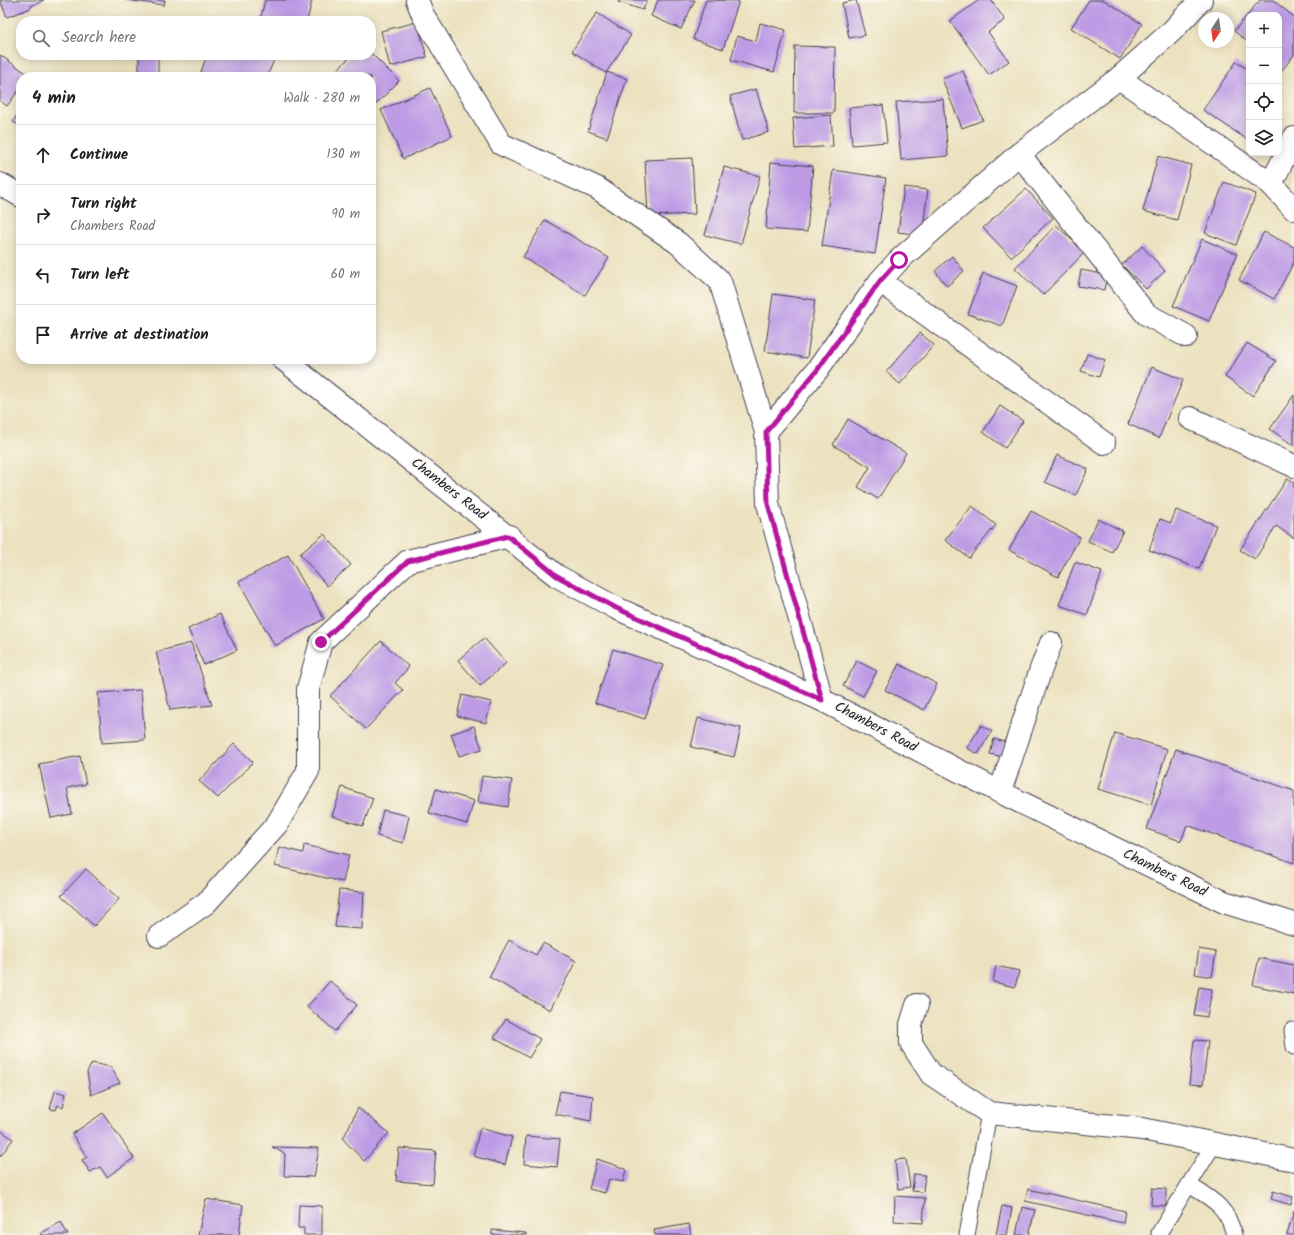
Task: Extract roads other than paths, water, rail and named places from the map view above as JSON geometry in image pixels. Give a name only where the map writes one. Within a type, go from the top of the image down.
[{"type":"street","points":[[417,0],[423,15],[501,144],[597,188],[678,243],[720,281],[766,432],[768,504],[822,700]]},
{"type":"street","points":[[766,432],[818,369],[880,281],[899,260],[1019,154],[1118,78],[1172,30],[1201,0]]},
{"type":"street","points":[[1118,78],[1271,184],[1294,209]]},
{"type":"street","points":[[1271,184],[1294,138]]},
{"type":"street","points":[[1019,154],[1146,314],[1186,336]]},
{"type":"street","points":[[0,184],[16,193]]},
{"type":"street","points":[[880,281],[1104,443]]},
{"type":"street","name":"Chambers Road","points":[[289,364],[557,576],[616,608],[822,700],[1000,792],[1224,902],[1294,924]]},
{"type":"street","points":[[1190,418],[1294,466]]},
{"type":"street","points":[[159,936],[206,903],[257,847],[277,824],[308,771],[308,689],[321,642],[408,561],[508,536]]},
{"type":"street","points":[[1000,792],[1041,669],[1052,643]]},
{"type":"street","points":[[918,1005],[911,1024],[911,1044],[931,1074],[989,1113],[1142,1129],[1294,1160]]},
{"type":"lane","points":[[1292,1030],[1294,1047]]},
{"type":"lane","points":[[967,1235],[989,1113]]},
{"type":"lane","points":[[1159,1233],[1214,1144]]},
{"type":"lane","points":[[1189,1185],[1217,1202],[1231,1221],[1234,1235]]}]
